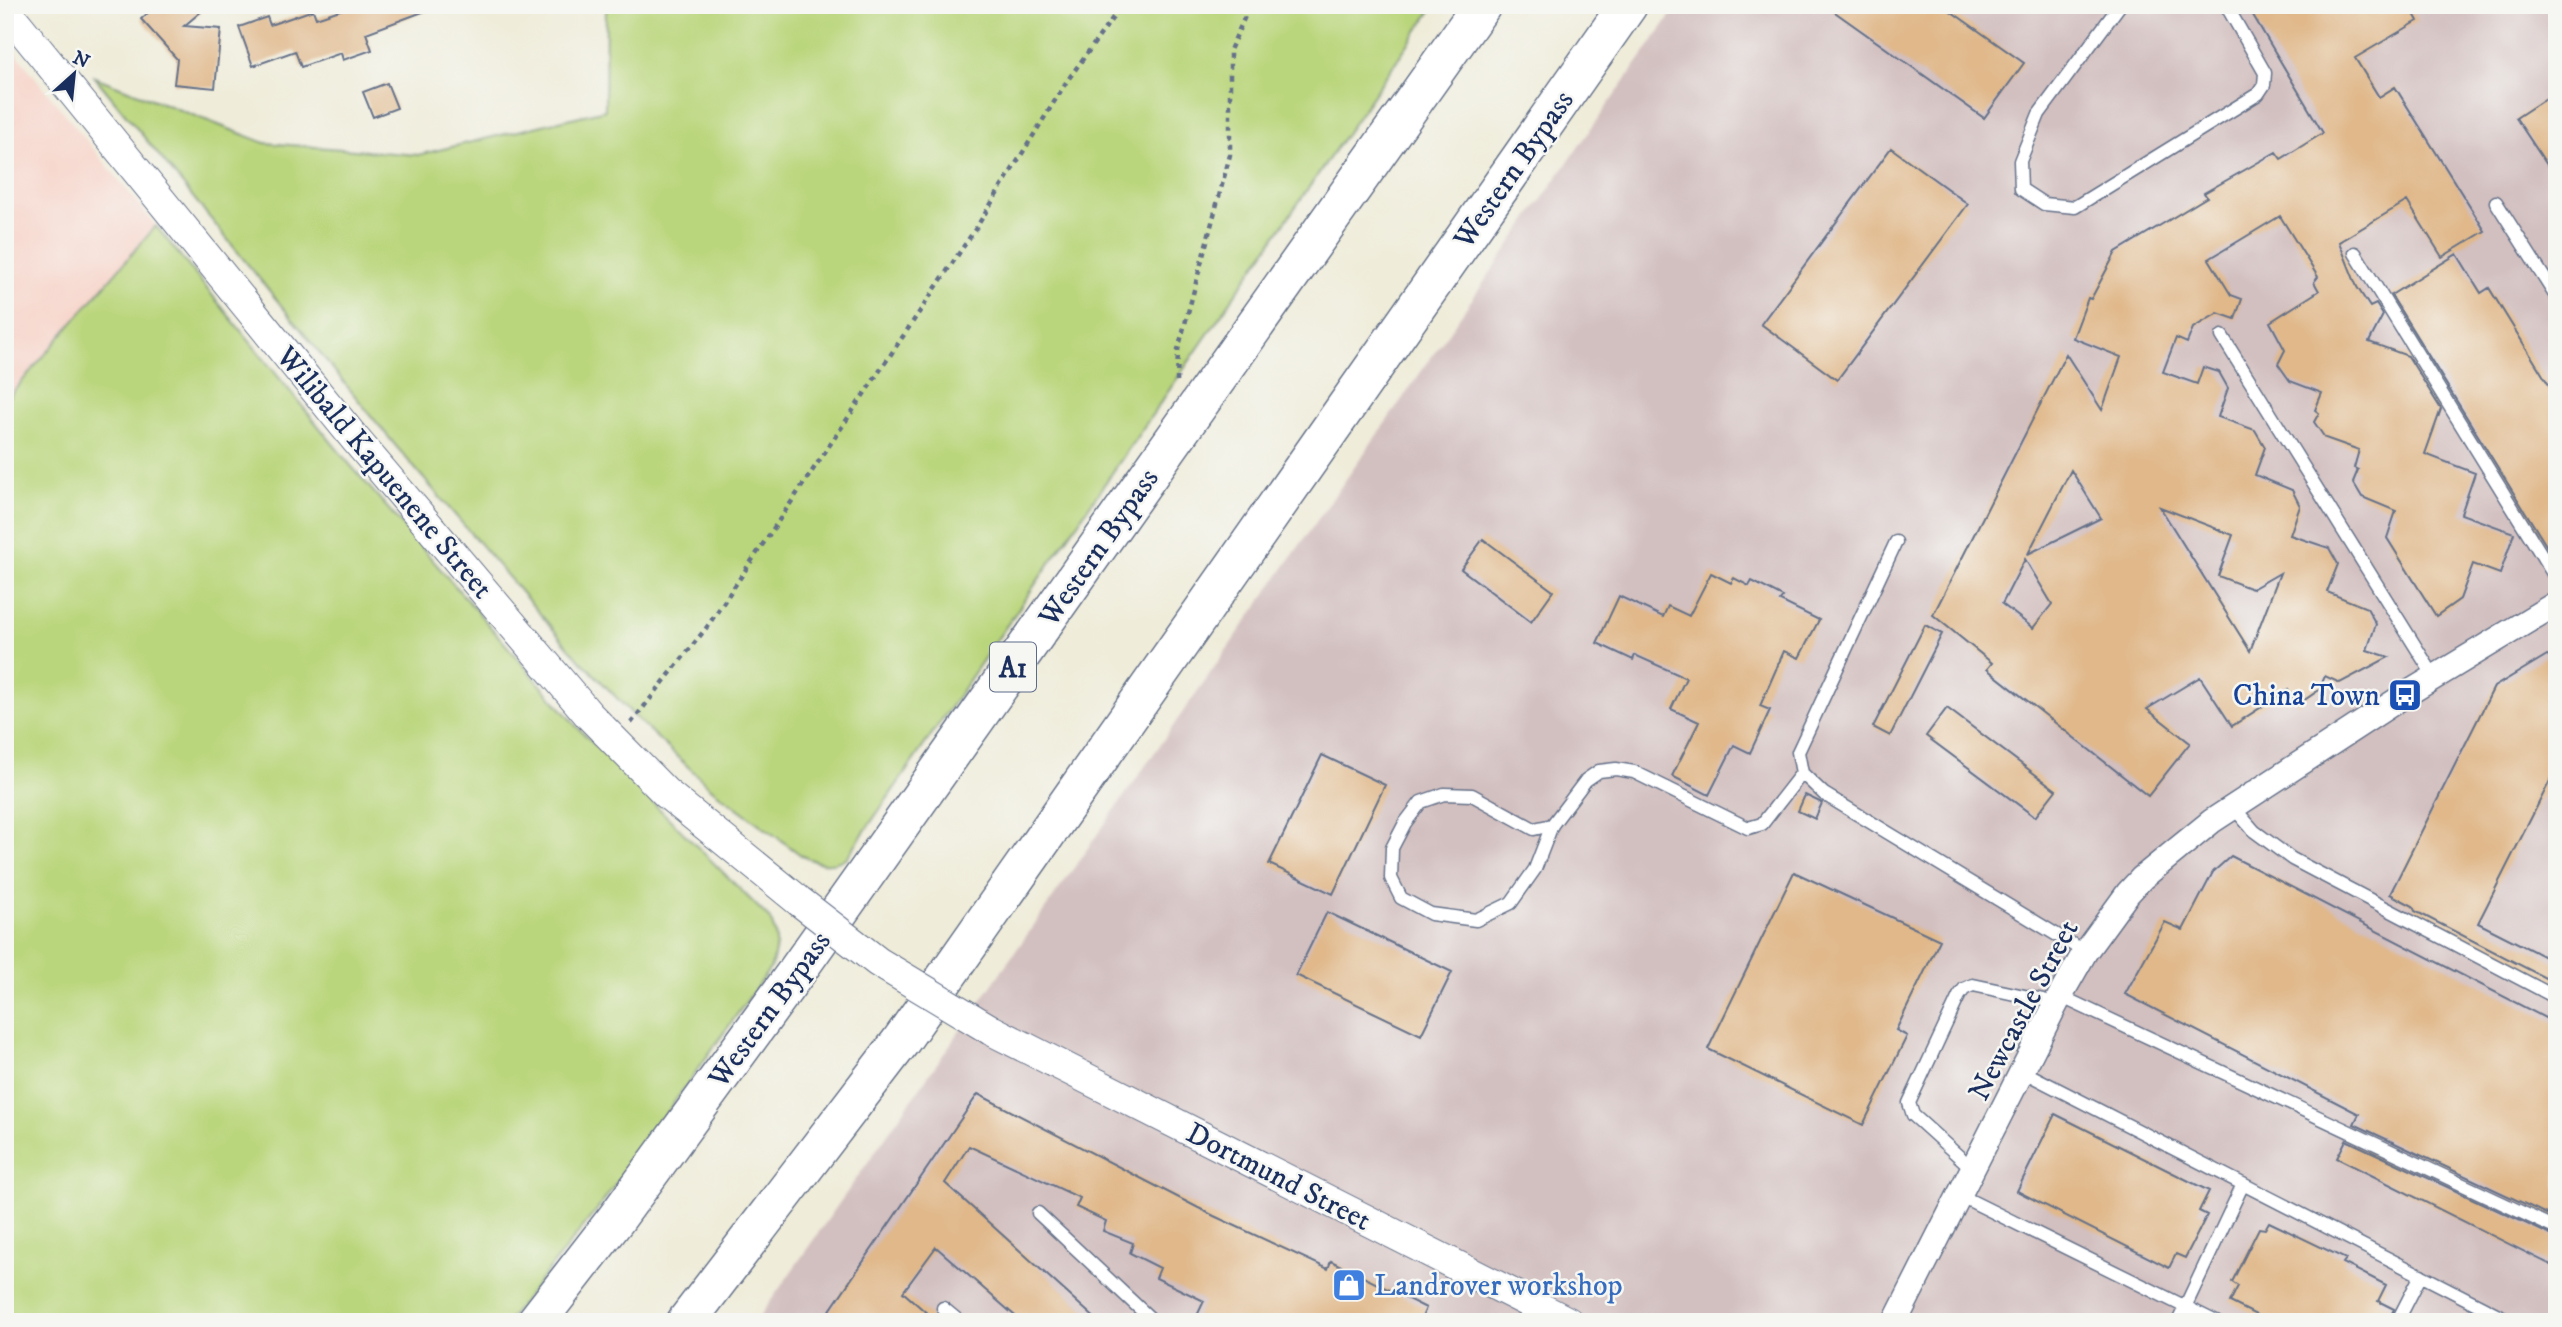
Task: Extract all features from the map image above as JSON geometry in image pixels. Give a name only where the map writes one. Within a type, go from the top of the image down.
[{"type":"highway","name":"Western Bypass","points":[[536,1322],[616,1219],[797,971],[1482,5]]},
{"type":"highway","name":"Western Bypass","points":[[686,1322],[901,1041],[1628,5]]},
{"type":"street","name":"Wilibald Kapuenene Street","points":[[11,23],[356,440],[616,742],[666,793],[799,901]]},
{"type":"street","name":"Newcastle Street","points":[[1895,1322],[1974,1171],[2058,1000],[2085,952],[2142,878],[2234,808],[2557,603]]},
{"type":"street","name":"Dortmund Street","points":[[799,901],[878,962],[991,1030],[1568,1322]]},
{"type":"lane","points":[[2120,5],[2039,114],[2020,161],[2021,189],[2043,204],[2075,207],[2258,93],[2264,85],[2265,73],[2226,5]]},
{"type":"lane","points":[[2496,202],[2557,298]]},
{"type":"lane","points":[[2355,253],[2557,580]]},
{"type":"lane","points":[[2222,336],[2435,678]]},
{"type":"lane","points":[[1896,542],[1798,752],[1802,773],[1824,794],[2085,952]]},
{"type":"lane","points":[[1552,825],[1534,829],[1472,795],[1444,794],[1421,802],[1405,823],[1392,848],[1391,878],[1401,898],[1431,914],[1476,920],[1511,903],[1535,869],[1552,825],[1586,780],[1599,771],[1615,769],[1634,772],[1748,828],[1762,824],[1802,773]]},
{"type":"lane","points":[[2234,808],[2254,831],[2292,859],[2557,998]]},
{"type":"lane","points":[[1974,1171],[1913,1115],[1909,1103],[1959,996],[1964,989],[1973,985],[2058,1000],[2557,1229]]},
{"type":"lane","points":[[2024,1072],[2512,1322]]},
{"type":"lane","points":[[2178,1322],[2243,1184]]},
{"type":"lane","points":[[1961,1196],[2216,1322]]},
{"type":"lane","points":[[1038,1213],[1154,1322]]},
{"type":"lane","points":[[2398,1322],[2421,1275]]},
{"type":"lane","points":[[943,1308],[960,1322]]},
{"type":"path","points":[[616,742],[707,627],[975,229],[1067,81],[1122,5]]},
{"type":"path","points":[[1177,388],[1178,350],[1230,155],[1230,50],[1250,5]]},
{"type":"shaded area","points":[[1678,5],[2557,5],[2557,1322],[756,1322]]},
{"type":"shaded area","points":[[5,40],[156,226],[5,401]]},
{"type":"green space","points":[[606,5],[1435,5],[847,857],[835,862],[818,862],[801,855],[712,789],[640,722],[570,649],[395,445],[95,77],[265,143],[418,155],[605,110]]},
{"type":"green space","points":[[156,226],[346,460],[578,728],[769,918],[776,936],[771,967],[600,1206],[507,1322],[5,1322],[5,401]]},
{"type":"building","points":[[157,5],[209,5],[184,26],[221,29],[215,88],[174,84],[177,59],[141,19]]},
{"type":"building","points":[[355,5],[436,7],[366,33],[372,50],[343,60],[341,53],[301,67],[295,51],[253,66],[239,27],[267,17],[270,25],[313,10],[316,18]]},
{"type":"building","points":[[1825,5],[1942,5],[2024,63],[1984,118]]},
{"type":"building","points":[[2247,5],[2409,5],[2418,21],[2355,58],[2379,97],[2395,87],[2485,231],[2442,257],[2407,201],[2339,242],[2357,287],[2370,307],[2376,304],[2383,315],[2369,342],[2408,356],[2441,409],[2425,454],[2475,473],[2461,514],[2514,533],[2500,574],[2473,564],[2460,599],[2436,616],[2387,538],[2396,511],[2362,497],[2353,482],[2358,470],[2354,468],[2359,450],[2325,438],[2314,422],[2319,413],[2315,410],[2322,393],[2290,381],[2278,364],[2285,350],[2270,322],[2319,291],[2314,282],[2318,277],[2280,216],[2209,259],[2231,295],[2242,299],[2235,319],[2218,313],[2193,328],[2187,343],[2176,338],[2163,372],[2197,384],[2203,367],[2219,372],[2228,388],[2218,417],[2255,430],[2265,447],[2255,475],[2292,490],[2300,506],[2290,535],[2329,548],[2338,564],[2327,592],[2367,608],[2376,624],[2367,650],[2389,657],[2340,683],[2325,676],[2319,690],[2297,705],[2288,690],[2232,726],[2200,677],[2147,709],[2190,743],[2148,796],[1987,669],[1992,663],[1933,615],[2066,354],[2102,410],[2121,357],[2073,338],[2088,298],[2091,299],[2116,252],[2207,197],[2204,193],[2276,152],[2281,159],[2323,133]],"holes":[[[2071,470],[2101,518],[2028,554],[2032,546]],[[2160,507],[2233,535],[2218,576],[2252,589],[2280,573],[2250,651]],[[2025,559],[2052,604],[2033,628],[2002,604]]]},
{"type":"building","points":[[387,83],[397,108],[373,117],[363,92]]},
{"type":"building","points":[[2557,91],[2557,180],[2516,118]]},
{"type":"building","points":[[1891,148],[1968,204],[1837,380],[1761,324]]},
{"type":"building","points":[[2457,254],[2481,293],[2489,288],[2557,398],[2557,563],[2391,295]]},
{"type":"building","points":[[1483,539],[1553,591],[1531,622],[1461,569]]},
{"type":"building","points":[[1711,573],[1731,583],[1734,578],[1749,586],[1752,581],[1783,597],[1780,601],[1819,620],[1799,658],[1784,651],[1760,706],[1770,710],[1750,753],[1734,745],[1709,795],[1672,776],[1699,722],[1671,709],[1686,678],[1635,655],[1633,660],[1597,643],[1619,596],[1663,617],[1668,606],[1689,616]]},
{"type":"building","points":[[1925,625],[1942,634],[1890,736],[1873,727]]},
{"type":"building","points":[[2547,655],[2557,659],[2557,767],[2478,923],[2557,963],[2557,984],[2415,911],[2413,906],[2390,894],[2494,687]]},
{"type":"building","points":[[1947,708],[2056,790],[2035,817],[1926,736]]},
{"type":"building","points":[[1322,755],[1385,785],[1333,894],[1269,864]]},
{"type":"building","points":[[1805,795],[1822,803],[1815,819],[1798,811]]},
{"type":"building","points":[[2231,856],[2557,1024],[2557,1219],[2354,1124],[2359,1114],[2125,994],[2165,922],[2183,930],[2213,872]]},
{"type":"building","points":[[1794,872],[1940,940],[1896,1030],[1907,1036],[1863,1125],[1708,1049]]},
{"type":"building","points":[[1327,912],[1452,972],[1421,1035],[1296,975]]},
{"type":"building","points":[[978,1094],[1214,1216],[1328,1269],[1331,1261],[1426,1308],[1420,1322],[1194,1322],[1204,1301],[1156,1278],[1160,1268],[1130,1253],[1133,1243],[1103,1231],[1106,1221],[1076,1207],[1080,1198],[969,1146],[945,1183],[1099,1322],[1022,1322],[936,1247],[903,1292],[937,1322],[822,1322]]},
{"type":"building","points":[[2055,1114],[2209,1191],[2199,1211],[2207,1215],[2185,1258],[2176,1254],[2169,1268],[2017,1191]]},
{"type":"building","points":[[2346,1140],[2557,1238],[2557,1268],[2337,1158]]},
{"type":"building","points":[[2269,1222],[2346,1259],[2343,1263],[2386,1285],[2378,1301],[2394,1309],[2388,1322],[2270,1322],[2230,1302],[2238,1286],[2232,1282],[2259,1228],[2265,1229]]},
{"type":"place","name":"China Town","points":[[2405,695]]},
{"type":"place","name":"Landrover workshop","points":[[1349,1285]]}]
